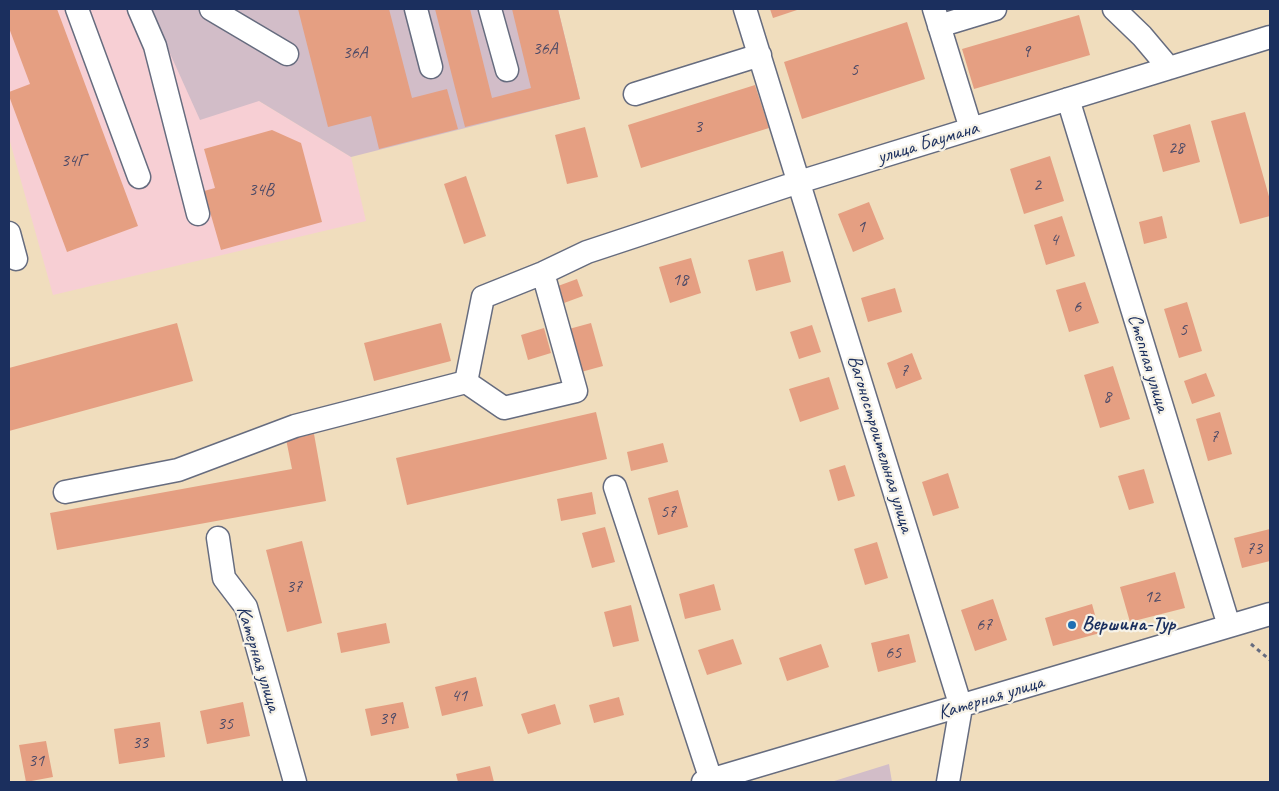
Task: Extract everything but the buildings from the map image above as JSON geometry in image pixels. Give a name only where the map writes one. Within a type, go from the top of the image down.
[{"type":"street","points":[[77,9],[139,177]]},
{"type":"street","points":[[140,9],[155,46],[198,214]]},
{"type":"street","points":[[211,9],[287,54]]},
{"type":"street","points":[[416,9],[431,67]]},
{"type":"street","points":[[490,9],[507,70]]},
{"type":"street","name":"Вагоностроительная улица","points":[[745,9],[961,706]]},
{"type":"street","points":[[971,129],[937,17],[996,9]]},
{"type":"street","points":[[1114,9],[1142,36],[1169,68]]},
{"type":"street","name":"улица Баумана","points":[[466,382],[483,297],[543,273],[587,252],[799,182],[1270,37]]},
{"type":"street","points":[[635,94],[760,55]]},
{"type":"street","name":"Степная улица","points":[[1068,99],[1229,626]]},
{"type":"street","points":[[9,233],[16,260]]},
{"type":"street","points":[[65,492],[178,470],[295,426],[466,382],[504,408],[576,391],[543,273]]},
{"type":"street","name":"Катерная улица","points":[[615,487],[707,781],[1270,614]]},
{"type":"street","name":"Катерная улица","points":[[218,538],[224,578],[246,607],[294,782]]},
{"type":"street","points":[[948,782],[961,706]]},
{"type":"shaded area","points":[[9,9],[150,9],[259,101],[351,157],[366,221],[53,295],[9,138]]},
{"type":"shaded area","points":[[150,9],[558,9],[580,99],[351,157],[259,101],[200,120]]},
{"type":"shaded area","points":[[889,764],[892,782],[831,782]]},
{"type":"place","name":"Вершина-Тур","points":[[1072,625]]}]
